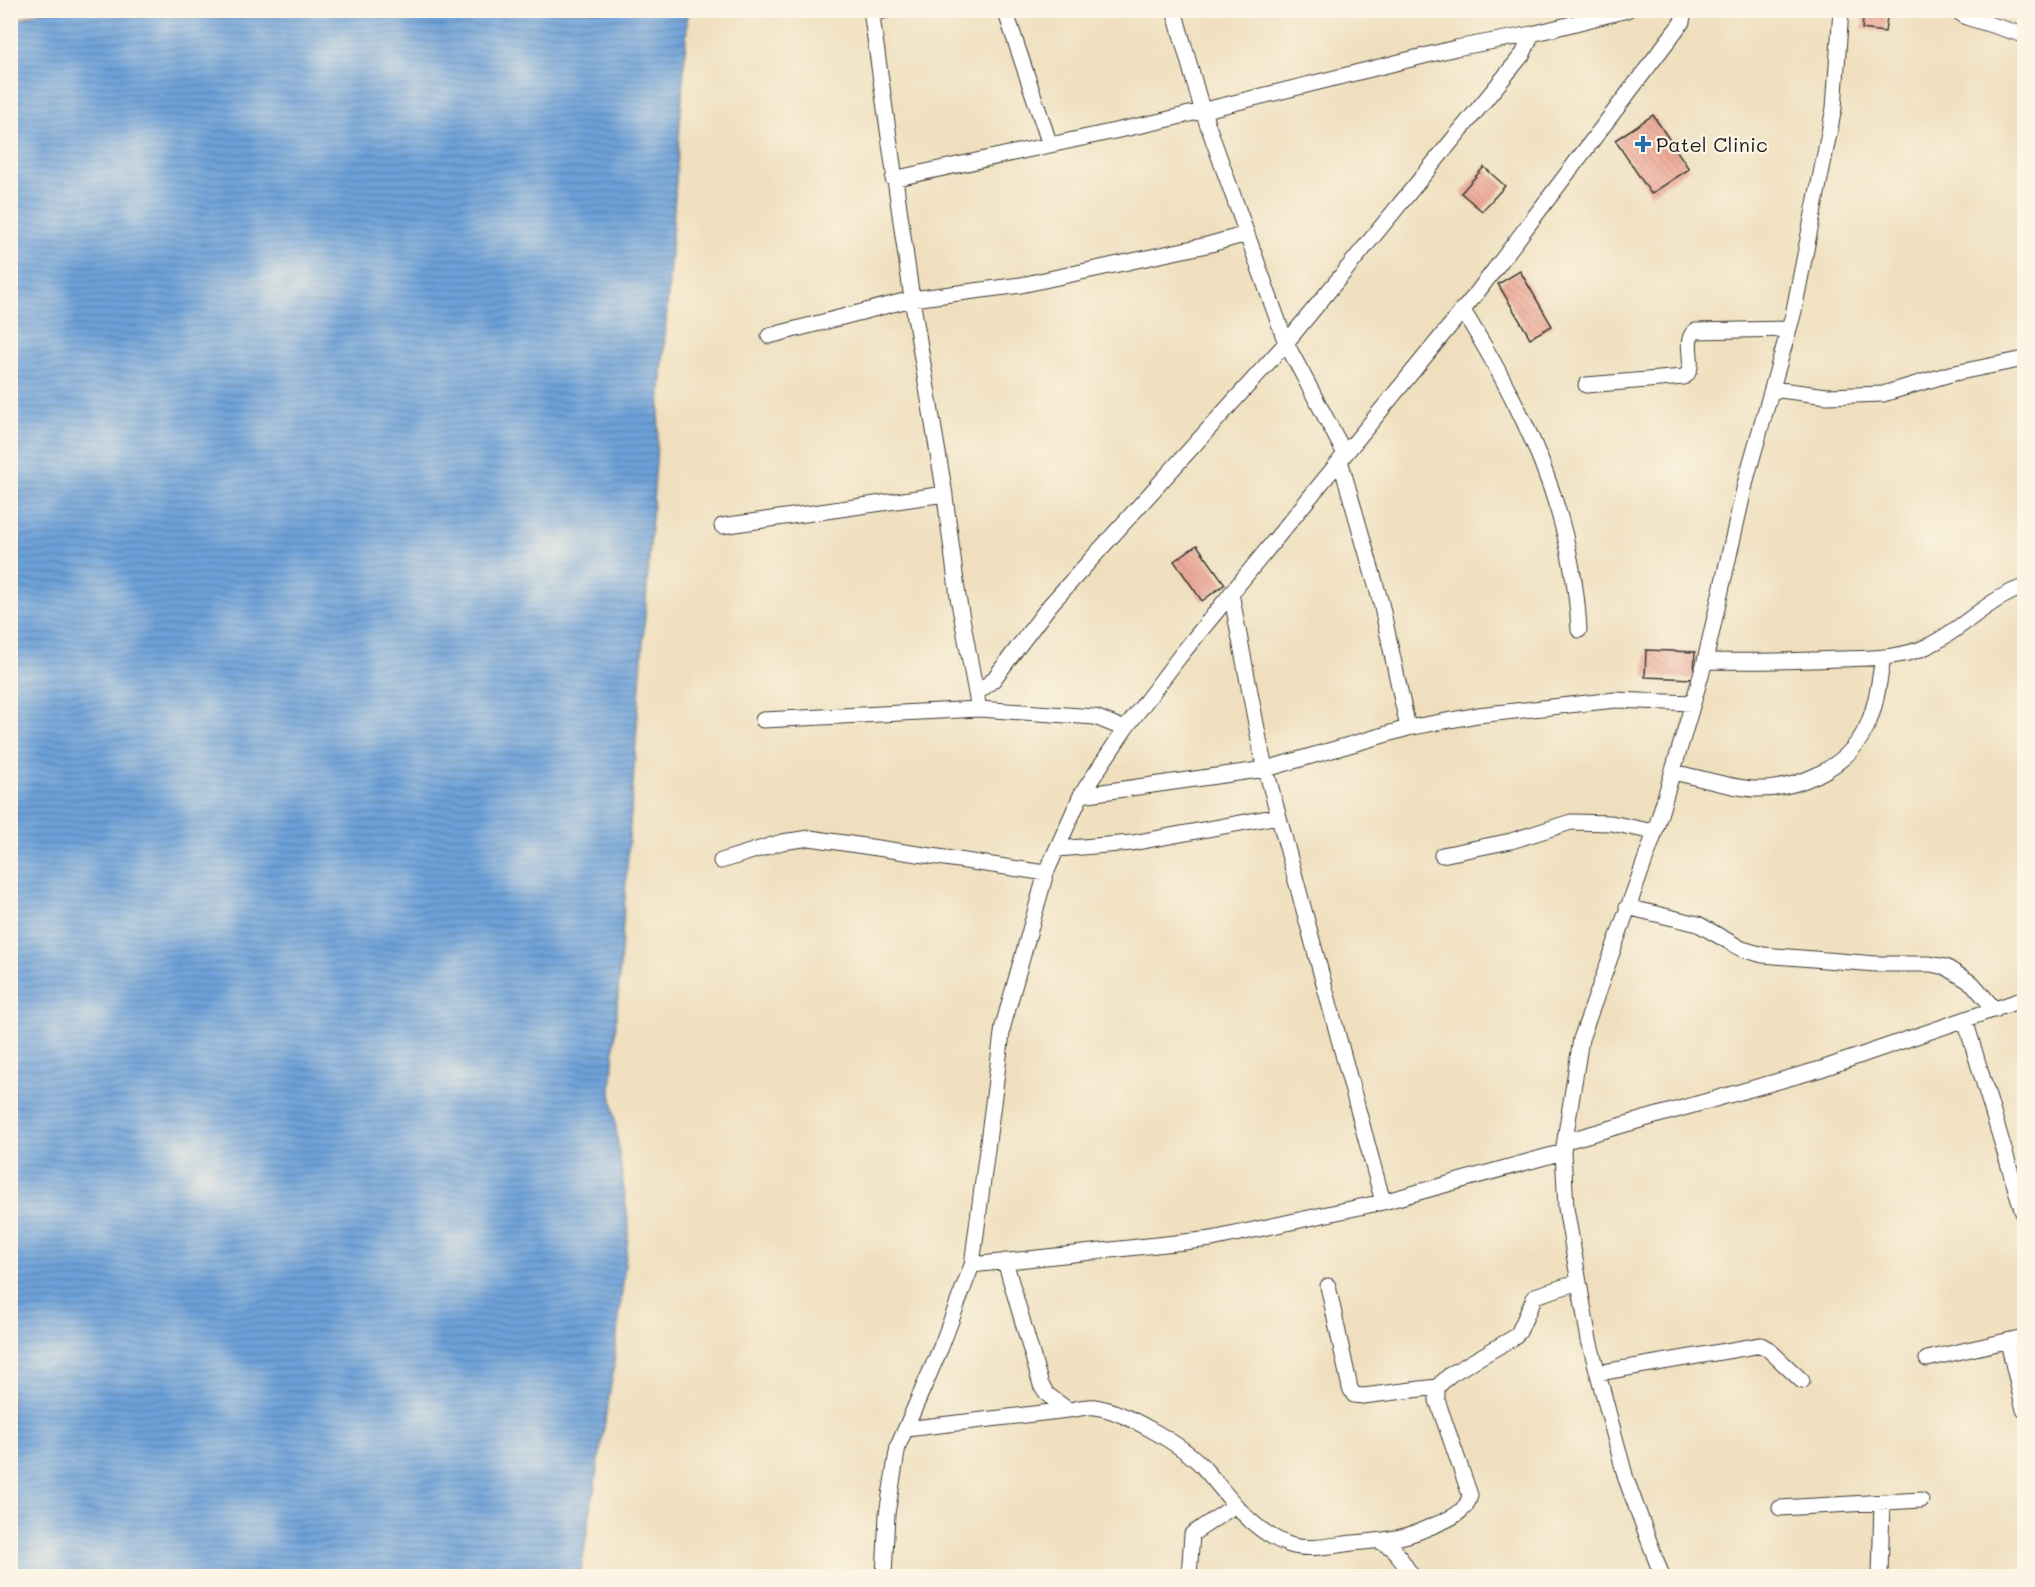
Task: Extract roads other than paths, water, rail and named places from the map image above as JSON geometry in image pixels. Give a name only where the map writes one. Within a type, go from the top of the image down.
[{"type":"street","points":[[1005,10],[1050,145]]},
{"type":"street","points":[[1174,10],[1202,109],[1286,343],[1343,457],[1381,603],[1407,728]]},
{"type":"street","points":[[893,179],[1161,121],[1456,48],[1532,34],[1627,10]]},
{"type":"street","points":[[884,1576],[887,1514],[898,1446],[941,1347],[972,1265],[1003,1026],[1046,873],[1080,795],[1125,729],[1231,593],[1462,309],[1683,16],[1695,10]]},
{"type":"street","points":[[1662,1576],[1626,1479],[1598,1373],[1566,1208],[1564,1147],[1581,1039],[1654,832],[1693,704],[1747,476],[1789,329],[1834,108],[1841,10]]},
{"type":"street","points":[[1956,10],[1966,17],[2025,35]]},
{"type":"street","points":[[876,12],[893,179],[945,494],[958,597],[978,701]]},
{"type":"street","points":[[978,701],[1050,605],[1286,343],[1523,54],[1532,34]]},
{"type":"street","points":[[769,336],[912,299],[1021,285],[1207,245],[1247,234]]},
{"type":"street","points":[[1462,309],[1501,372],[1535,444],[1574,569],[1580,630]]},
{"type":"street","points":[[1586,385],[1684,377],[1689,373],[1690,338],[1695,331],[1789,329]]},
{"type":"street","points":[[1772,389],[1827,396],[1883,394],[1950,374],[2025,358]]},
{"type":"street","points":[[722,526],[945,494]]},
{"type":"street","points":[[1705,660],[1767,662],[1883,657],[1912,652],[1930,645],[1976,612],[2025,587]]},
{"type":"street","points":[[1231,593],[1266,769],[1383,1202]]},
{"type":"street","points":[[1672,772],[1753,789],[1791,785],[1836,765],[1855,748],[1867,728],[1874,706],[1883,657]]},
{"type":"street","points":[[1080,795],[1266,769],[1407,728],[1478,715],[1615,700],[1693,704]]},
{"type":"street","points":[[763,720],[978,701],[1095,717],[1125,729]]},
{"type":"street","points":[[1057,849],[1132,843],[1278,816]]},
{"type":"street","points":[[1442,855],[1511,841],[1571,822],[1611,823],[1654,832]]},
{"type":"street","points":[[721,861],[782,842],[810,838],[1046,873]]},
{"type":"street","points":[[1627,907],[1698,924],[1742,949],[1763,955],[1876,964],[1930,964],[1946,967],[1973,984],[1995,1010]]},
{"type":"street","points":[[972,1265],[1212,1239],[1383,1202],[1821,1069],[2025,999]]},
{"type":"street","points":[[1965,1020],[2025,1216]]},
{"type":"street","points":[[1005,1262],[1041,1385],[1048,1395],[1068,1410]]},
{"type":"street","points":[[1328,1286],[1350,1388],[1354,1395],[1364,1396],[1437,1387],[1450,1374],[1513,1338],[1519,1332],[1535,1296],[1579,1282]]},
{"type":"street","points":[[1927,1359],[2025,1337]]},
{"type":"street","points":[[2008,1342],[2025,1410]]},
{"type":"street","points":[[1598,1373],[1761,1346],[1768,1349],[1802,1381]]},
{"type":"street","points":[[906,1429],[1095,1407],[1167,1438],[1201,1465],[1234,1506],[1259,1528],[1291,1546],[1379,1541],[1415,1534],[1454,1516],[1468,1503],[1467,1486],[1437,1400],[1437,1387]]},
{"type":"street","points":[[1780,1508],[1921,1500]]},
{"type":"street","points":[[1880,1576],[1882,1502]]},
{"type":"street","points":[[1189,1576],[1192,1534],[1234,1506]]},
{"type":"street","points":[[1379,1541],[1394,1549],[1412,1576]]},
{"type":"water","points":[[44,10],[688,11],[611,1091],[629,1228],[613,1372],[580,1576],[11,1576],[10,23]]},
{"type":"place","name":"Patel Clinic","points":[[1643,144]]}]
